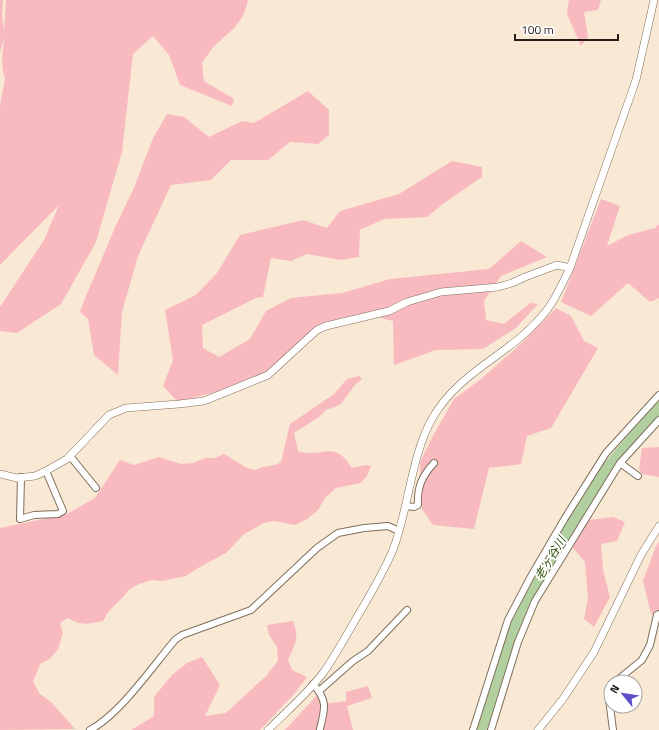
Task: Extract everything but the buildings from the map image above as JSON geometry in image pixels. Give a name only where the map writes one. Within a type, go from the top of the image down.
[{"type":"street","points":[[268,730],[313,684],[330,662],[371,593],[392,550],[406,506],[424,435],[433,417],[451,392],[469,375],[526,333],[542,316],[560,289],[570,268],[636,80],[654,0]]},
{"type":"street","points":[[0,474],[21,478],[35,476],[46,471],[70,456],[109,415],[126,408],[204,401],[268,375],[317,330],[326,326],[382,313],[407,302],[441,292],[498,287],[557,265],[570,268]]},
{"type":"street","points":[[473,730],[508,620],[530,578],[565,518],[606,453],[659,395]]},
{"type":"street","points":[[491,730],[518,642],[535,601],[620,463],[659,420]]},
{"type":"street","points":[[70,456],[96,488]]},
{"type":"street","points":[[406,506],[414,507],[418,505],[422,478],[434,463]]},
{"type":"street","points":[[620,463],[638,476]]},
{"type":"street","points":[[21,478],[20,518],[34,515],[58,514],[63,511],[46,471]]},
{"type":"street","points":[[90,730],[102,724],[132,692],[175,640],[182,635],[251,610],[317,548],[338,533],[364,528],[388,526],[398,531]]},
{"type":"street","points":[[538,730],[563,699],[594,652],[641,555],[659,526]]},
{"type":"street","points":[[319,691],[353,661],[368,651],[407,610]]},
{"type":"street","points":[[625,674],[642,660],[650,644],[657,615],[659,614]]},
{"type":"street","points":[[313,684],[325,702],[325,709],[320,729]]},
{"type":"street","points":[[611,714],[613,730]]},
{"type":"shaded area","points":[[0,0],[3,0],[2,15],[4,31],[6,0],[248,0],[242,17],[238,23],[211,50],[202,63],[204,81],[234,99],[232,106],[180,85],[169,55],[153,36],[133,54],[122,152],[96,242],[61,304],[17,333],[0,331],[0,307],[44,240],[59,205],[0,265],[0,105],[5,78],[2,64],[4,39],[0,52]]},
{"type":"shaded area","points":[[569,0],[601,0],[598,10],[584,12],[588,37],[581,46],[567,14]]},
{"type":"shaded area","points":[[308,91],[329,110],[329,135],[318,144],[290,142],[268,160],[231,160],[211,180],[171,185],[138,256],[122,312],[118,375],[94,355],[88,319],[80,312],[116,225],[133,190],[153,138],[167,114],[184,117],[209,137],[242,121],[254,123]]},
{"type":"shaded area","points":[[452,161],[482,167],[482,177],[444,203],[427,217],[384,219],[360,230],[359,257],[341,260],[307,254],[291,261],[271,258],[263,297],[256,298],[202,325],[203,348],[219,357],[250,339],[266,311],[291,298],[342,293],[390,279],[489,269],[521,241],[547,257],[501,276],[484,301],[486,320],[504,324],[530,303],[538,304],[516,328],[483,349],[436,350],[394,365],[393,321],[373,316],[318,326],[267,373],[219,391],[178,402],[163,386],[173,360],[165,310],[196,295],[217,273],[240,235],[303,220],[327,228],[340,211],[399,194]]},
{"type":"shaded area","points":[[601,199],[620,206],[607,246],[628,235],[655,228],[659,224],[659,298],[650,302],[628,283],[591,316],[561,302]]},
{"type":"shaded area","points":[[556,308],[571,316],[584,341],[598,348],[551,428],[527,436],[521,464],[489,468],[474,529],[433,525],[422,509],[420,462],[434,434],[454,399],[481,379],[524,341]]},
{"type":"shaded area","points":[[359,376],[362,379],[355,385],[340,405],[326,410],[319,417],[294,433],[298,451],[306,453],[327,451],[333,452],[339,454],[345,459],[352,468],[366,465],[371,466],[367,476],[360,483],[336,488],[326,497],[318,510],[307,519],[295,525],[274,521],[264,523],[244,534],[226,553],[186,576],[162,581],[152,580],[139,584],[130,589],[109,611],[103,621],[85,624],[68,618],[60,623],[63,633],[58,649],[50,659],[40,664],[33,682],[40,694],[51,702],[75,729],[0,730],[0,528],[67,514],[95,498],[120,460],[134,465],[159,457],[181,464],[193,463],[205,458],[215,458],[224,454],[247,468],[256,470],[262,467],[278,464],[281,462],[290,424],[334,394],[347,379]]},
{"type":"shaded area","points":[[659,447],[659,477],[642,474],[639,469],[642,448]]},
{"type":"shaded area","points":[[613,517],[625,522],[617,541],[601,544],[603,570],[610,597],[594,627],[584,619],[588,598],[585,562],[572,547],[588,520]]},
{"type":"shaded area","points":[[659,542],[659,614],[651,614],[643,581],[656,546]]},
{"type":"shaded area","points":[[293,621],[296,632],[296,641],[288,660],[292,670],[307,677],[295,693],[260,730],[131,730],[154,716],[154,697],[172,675],[187,663],[202,657],[220,685],[205,716],[226,713],[266,676],[278,661],[277,647],[269,635],[267,625]]},
{"type":"shaded area","points":[[368,686],[372,698],[347,706],[353,730],[285,730],[319,693],[323,704],[346,701],[346,692]]},
{"type":"waterway","name":"老ヶ谷川","points":[[480,730],[514,629],[535,583],[601,476],[659,408]]}]
